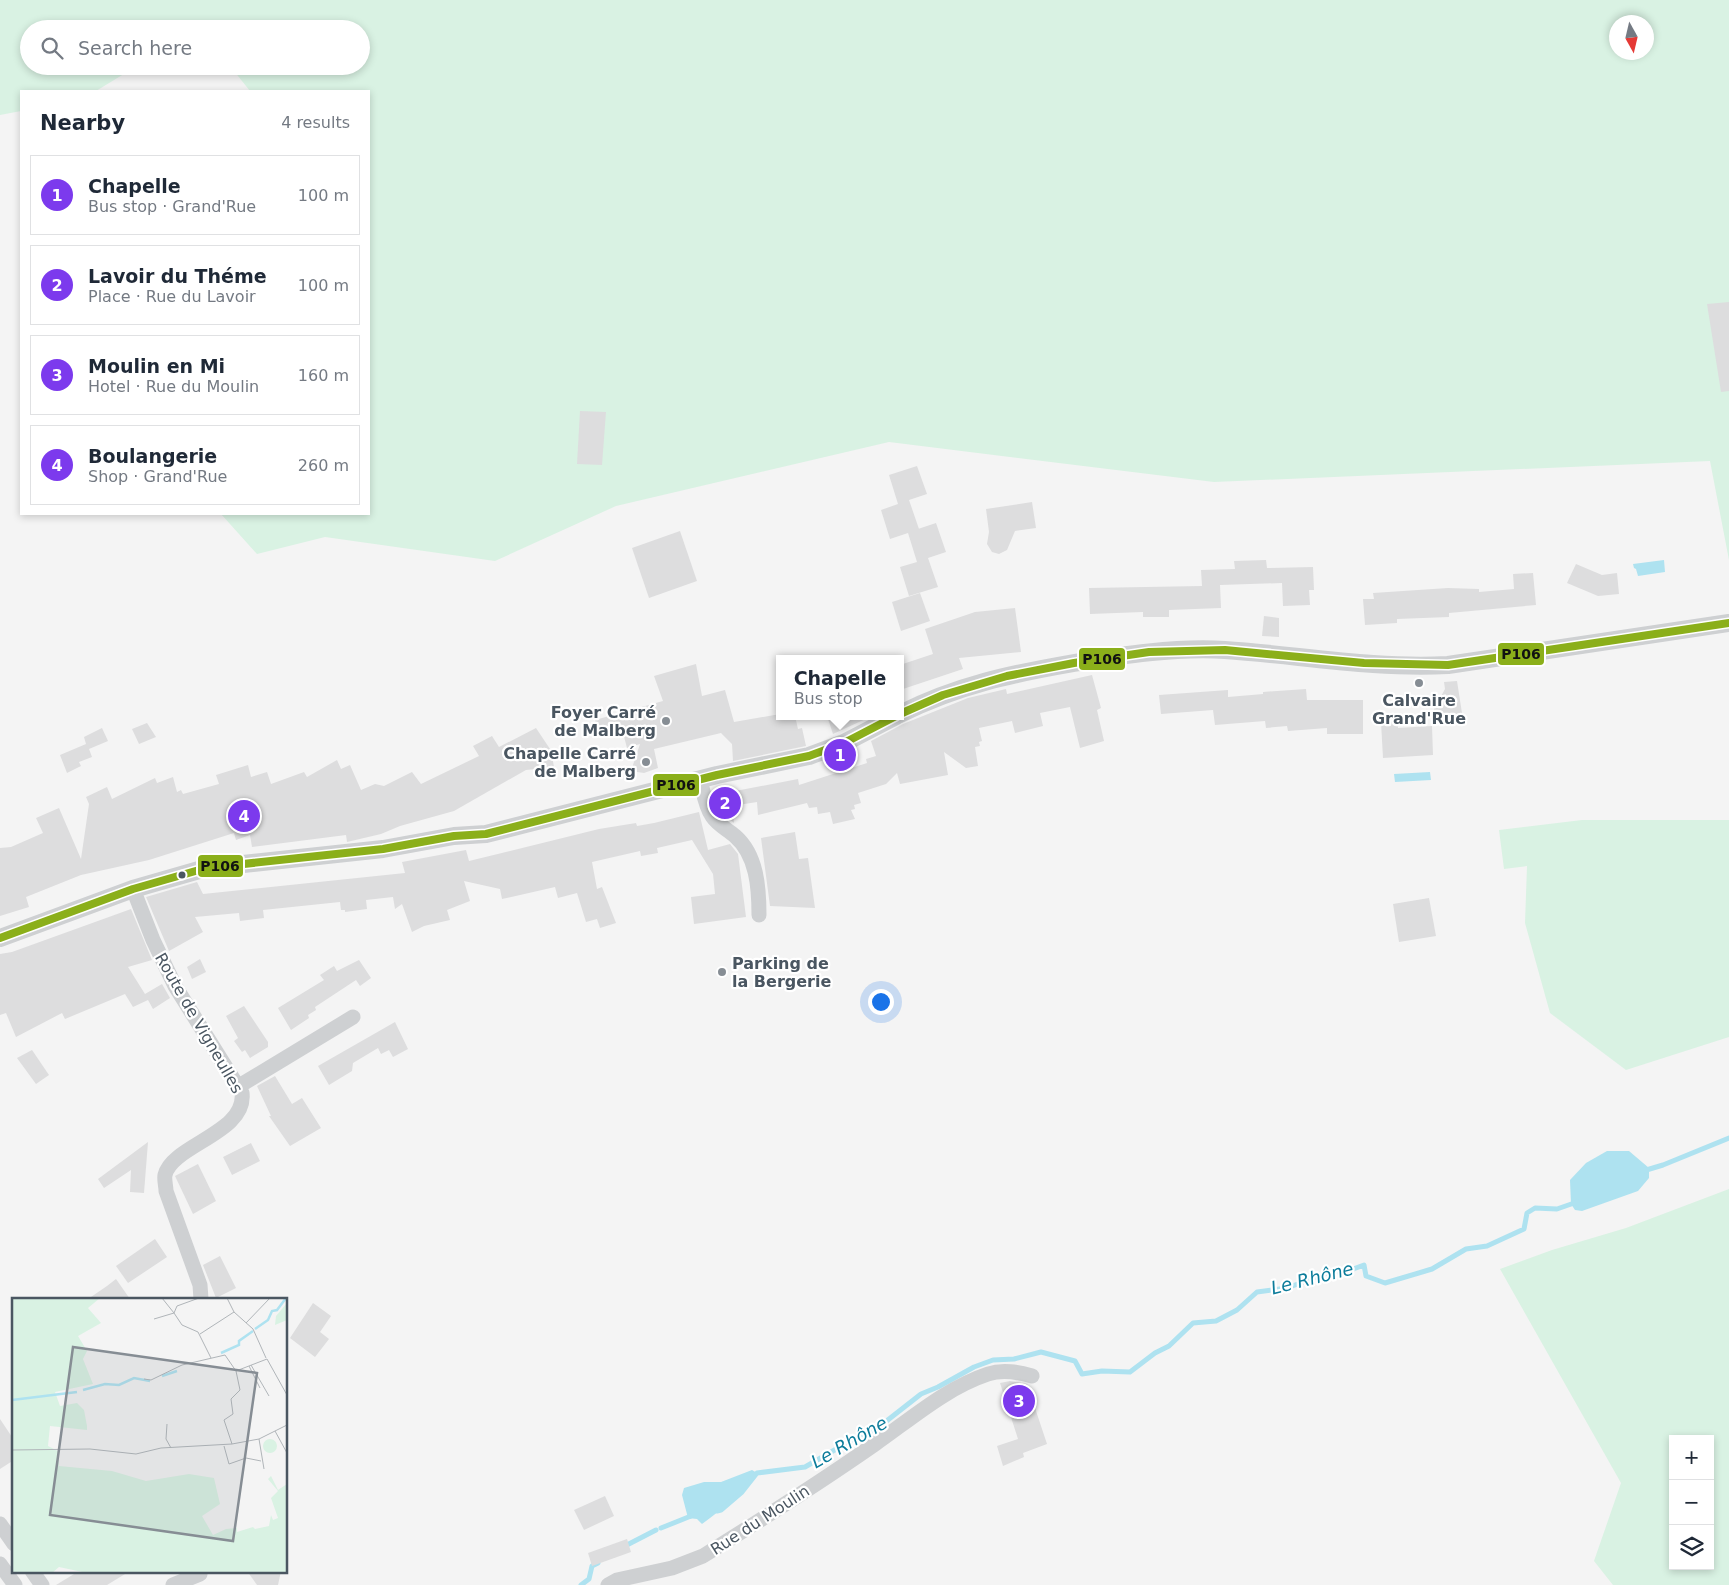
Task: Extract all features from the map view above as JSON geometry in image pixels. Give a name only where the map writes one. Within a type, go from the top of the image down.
[{"type":"street","points":[[904,712],[971,684],[1013,674],[1152,652],[1223,650],[1384,666],[1417,667],[1448,665],[1729,623]]},
{"type":"street","points":[[0,938],[133,889],[206,868],[383,849],[454,836],[486,834],[700,779],[809,756],[844,743],[888,720]]},
{"type":"street","points":[[700,779],[710,814],[719,824],[736,837],[751,856],[757,879],[759,915]]},
{"type":"street","name":"Route de Vigneulles","points":[[133,889],[153,940],[175,986],[239,1086],[243,1101],[237,1115],[215,1133],[174,1161],[165,1175],[166,1191],[200,1285],[201,1298]]},
{"type":"street","points":[[239,1086],[352,1017]]},
{"type":"street","name":"Rue du Moulin","points":[[608,1585],[617,1580],[672,1568],[703,1556],[862,1453],[912,1416],[968,1382],[989,1373],[1013,1371],[1032,1376]]},
{"type":"street","points":[[0,1524],[12,1541]]},
{"type":"street","points":[[0,1564],[15,1585]]},
{"type":"street","points":[[33,1572],[42,1585]]},
{"type":"street","points":[[173,1585],[202,1577]]},
{"type":"green space","points":[[0,0],[1729,0],[1729,560],[1710,461],[1214,482],[889,442],[616,506],[495,561],[325,537],[257,554],[222,515],[370,515],[370,90],[249,90],[237,75],[370,75],[370,20],[20,20],[20,75],[122,75],[98,90],[20,90],[20,111],[0,115]]},
{"type":"green space","points":[[1582,820],[1729,820],[1729,1037],[1626,1070],[1550,1013],[1525,923],[1527,866],[1504,869],[1499,830]]},
{"type":"green space","points":[[1729,1189],[1729,1585],[1613,1585],[1594,1561],[1621,1483],[1500,1269],[1552,1250],[1626,1228]]},
{"type":"water","points":[[1664,560],[1665,572],[1638,576],[1633,564]]},
{"type":"water","points":[[1430,772],[1431,780],[1395,782],[1394,774]]},
{"type":"water","points":[[1607,1151],[1629,1151],[1649,1168],[1649,1178],[1638,1191],[1582,1211],[1575,1210],[1571,1204],[1570,1180],[1586,1163]]},
{"type":"water","points":[[752,1470],[757,1473],[751,1480],[731,1500],[702,1524],[697,1519],[688,1518],[682,1495],[684,1488],[704,1482],[721,1482]]},
{"type":"building","points":[[1729,302],[1729,391],[1721,392],[1707,304]]},
{"type":"building","points":[[580,411],[606,412],[602,465],[577,464]]},
{"type":"building","points":[[917,466],[927,494],[909,500],[919,529],[936,523],[946,552],[928,558],[938,587],[909,596],[900,567],[917,562],[908,533],[890,539],[881,510],[898,504],[889,475]]},
{"type":"building","points":[[1032,502],[1036,528],[1015,531],[1007,550],[999,554],[992,552],[987,544],[989,532],[986,509]]},
{"type":"building","points":[[680,531],[697,581],[649,598],[632,548]]},
{"type":"building","points":[[1266,560],[1267,568],[1313,567],[1314,590],[1309,590],[1310,605],[1283,606],[1282,583],[1220,585],[1221,608],[1169,610],[1169,617],[1143,617],[1143,612],[1090,614],[1089,588],[1202,586],[1201,570],[1235,569],[1234,561]]},
{"type":"building","points":[[1576,564],[1602,575],[1617,573],[1619,594],[1598,596],[1567,583]]},
{"type":"building","points":[[1533,573],[1536,605],[1449,613],[1449,617],[1397,619],[1397,623],[1365,625],[1363,599],[1374,599],[1373,593],[1448,588],[1479,589],[1479,592],[1514,589],[1513,574]]},
{"type":"building","points":[[920,593],[930,621],[901,631],[892,602]]},
{"type":"building","points":[[1015,608],[1021,652],[959,658],[963,669],[904,689],[904,664],[933,654],[925,629],[975,612]]},
{"type":"building","points":[[1264,616],[1279,618],[1279,637],[1262,636]]},
{"type":"building","points":[[696,664],[702,696],[725,690],[734,722],[776,715],[776,720],[796,720],[798,729],[802,728],[806,746],[733,761],[732,744],[721,733],[654,749],[658,768],[644,773],[631,771],[640,744],[627,748],[622,729],[599,735],[595,720],[663,701],[654,676]]},
{"type":"building","points":[[1092,675],[1101,708],[1097,710],[1104,741],[1080,748],[1070,707],[1040,713],[1043,726],[1015,733],[1012,721],[979,728],[982,741],[979,742],[980,746],[975,747],[978,766],[966,768],[944,752],[948,775],[900,784],[897,773],[886,784],[858,793],[861,803],[854,805],[855,809],[851,810],[855,819],[833,824],[830,812],[818,814],[817,807],[809,808],[807,803],[758,815],[757,802],[732,806],[734,823],[719,809],[714,790],[729,787],[730,792],[798,779],[799,785],[867,763],[866,759],[876,756],[871,741],[903,724],[968,698],[1006,689],[1007,694]]},
{"type":"building","points":[[1457,681],[1464,726],[1433,711],[1445,689],[1444,682]]},
{"type":"building","points":[[1306,689],[1307,700],[1363,700],[1363,734],[1327,734],[1327,728],[1288,731],[1287,726],[1266,728],[1265,721],[1215,725],[1213,710],[1161,714],[1159,695],[1228,690],[1228,697]]},
{"type":"building","points":[[828,720],[863,720],[833,734]]},
{"type":"building","points":[[1398,721],[1398,728],[1432,726],[1433,755],[1383,758],[1381,722]]},
{"type":"building","points":[[147,723],[156,737],[139,744],[132,729]]},
{"type":"building","points":[[102,728],[108,741],[89,749],[92,757],[79,762],[81,766],[67,773],[60,755],[86,744],[84,737]]},
{"type":"building","points":[[536,728],[554,755],[552,756],[554,767],[526,770],[454,811],[400,826],[381,834],[347,842],[346,835],[252,847],[250,835],[236,840],[234,833],[149,860],[81,875],[26,897],[29,907],[0,916],[0,848],[11,847],[43,833],[36,818],[59,808],[81,859],[89,804],[86,797],[107,787],[112,799],[155,778],[157,783],[173,777],[177,792],[181,790],[183,794],[219,784],[216,775],[248,765],[251,777],[267,772],[271,784],[304,772],[307,777],[337,760],[341,769],[350,765],[361,790],[375,784],[384,786],[412,772],[421,784],[479,756],[473,746],[492,736],[499,747]]},
{"type":"building","points":[[699,812],[708,850],[730,844],[738,854],[746,917],[694,924],[691,897],[715,894],[713,874],[692,840],[657,848],[658,853],[641,856],[640,851],[592,862],[597,889],[602,887],[616,923],[600,928],[597,919],[586,922],[577,893],[558,898],[555,887],[502,899],[500,889],[464,881],[470,901],[447,910],[450,920],[424,926],[412,932],[402,904],[395,909],[393,897],[366,900],[367,909],[345,912],[345,910],[341,910],[340,902],[263,910],[264,918],[240,921],[239,913],[195,917],[203,932],[169,951],[146,897],[197,882],[203,894],[405,873],[402,862],[466,850],[469,861],[599,829],[636,823],[637,826]]},
{"type":"building","points":[[795,832],[799,859],[808,858],[815,908],[770,906],[761,838]]},
{"type":"building","points":[[1429,898],[1436,936],[1399,942],[1393,904]]},
{"type":"building","points":[[131,909],[152,960],[128,967],[145,994],[162,984],[170,998],[153,1009],[148,1000],[133,1007],[125,994],[65,1019],[62,1013],[16,1037],[6,1013],[0,1015],[0,954],[12,952]]},
{"type":"building","points":[[200,959],[206,972],[192,979],[187,967]]},
{"type":"building","points":[[359,960],[371,978],[360,986],[356,980],[315,1007],[316,1010],[308,1015],[309,1018],[291,1030],[278,1008],[324,980],[320,975],[334,966],[337,971]]},
{"type":"building","points":[[244,1006],[268,1042],[268,1047],[250,1058],[245,1050],[242,1052],[234,1041],[238,1038],[226,1016]]},
{"type":"building","points":[[395,1022],[408,1049],[393,1057],[389,1050],[381,1054],[378,1048],[353,1063],[352,1071],[329,1085],[318,1066]]},
{"type":"building","points":[[32,1050],[49,1075],[36,1084],[17,1058]]},
{"type":"building","points":[[275,1076],[292,1104],[302,1098],[321,1128],[290,1146],[269,1116],[271,1116],[257,1086]]},
{"type":"building","points":[[148,1142],[144,1193],[130,1192],[131,1170],[104,1188],[98,1179]]},
{"type":"building","points":[[251,1143],[260,1161],[232,1175],[223,1157]]},
{"type":"building","points":[[198,1164],[216,1201],[193,1214],[175,1176]]},
{"type":"building","points":[[155,1239],[167,1257],[128,1283],[116,1266]]},
{"type":"building","points":[[220,1256],[236,1288],[216,1298],[203,1265]]},
{"type":"building","points":[[116,1279],[129,1298],[89,1298]]},
{"type":"building","points":[[313,1303],[331,1316],[320,1332],[329,1339],[315,1357],[290,1338]]},
{"type":"building","points":[[1010,1381],[1027,1384],[1047,1444],[1023,1453],[1024,1457],[1003,1466],[997,1446],[1018,1439],[1000,1383]]},
{"type":"building","points":[[0,1419],[12,1437],[12,1461],[0,1469]]},
{"type":"building","points":[[605,1496],[614,1516],[584,1530],[574,1510]]},
{"type":"building","points":[[627,1539],[631,1552],[592,1566],[588,1553]]},
{"type":"building","points":[[77,1572],[128,1572],[107,1585],[56,1585]]},
{"type":"building","points":[[248,1572],[281,1572],[278,1585],[257,1585]]},
{"type":"waterway","name":"Le Rhône","points":[[1643,1171],[1663,1165],[1729,1138]]},
{"type":"waterway","name":"Le Rhône","points":[[717,1511],[721,1510],[742,1492],[757,1473],[805,1467],[864,1433],[875,1430],[921,1394],[974,1367],[993,1360],[1014,1359],[1041,1352],[1075,1361],[1082,1374],[1102,1371],[1130,1372],[1155,1353],[1169,1346],[1193,1323],[1216,1321],[1237,1310],[1257,1292],[1287,1288],[1330,1272],[1345,1272],[1364,1265],[1366,1276],[1385,1283],[1432,1269],[1466,1249],[1487,1246],[1524,1229],[1527,1213],[1535,1208],[1557,1209],[1577,1202]]},
{"type":"waterway","name":"Le Rhône","points":[[661,1528],[691,1516]]},
{"type":"waterway","name":"Le Rhône","points":[[623,1547],[656,1530]]},
{"type":"waterway","name":"Le Rhône","points":[[581,1585],[589,1579],[592,1566],[598,1563]]},
{"type":"transit line","name":"P106","points":[[904,712],[943,695],[1007,676],[1074,663],[1149,652],[1225,650],[1364,663],[1448,665],[1729,623]]},
{"type":"transit line","name":"P106","points":[[0,938],[133,889],[206,868],[383,849],[454,836],[486,834],[717,775],[809,756],[844,743],[888,720]]},
{"type":"place","name":"Calvaire Grand'Rue","points":[[1419,683]]},
{"type":"place","name":"Foyer Carré de Malberg","points":[[666,721]]},
{"type":"place","name":"Chapelle","points":[[840,755]]},
{"type":"place","name":"Chapelle Carré de Malberg","points":[[646,762]]},
{"type":"place","name":"Lavoir du Théme","points":[[725,803]]},
{"type":"place","name":"Boulangerie","points":[[244,816]]},
{"type":"place","name":"Parking de la Bergerie","points":[[722,972]]},
{"type":"place","name":"Moulin en Mi","points":[[1019,1401]]}]
